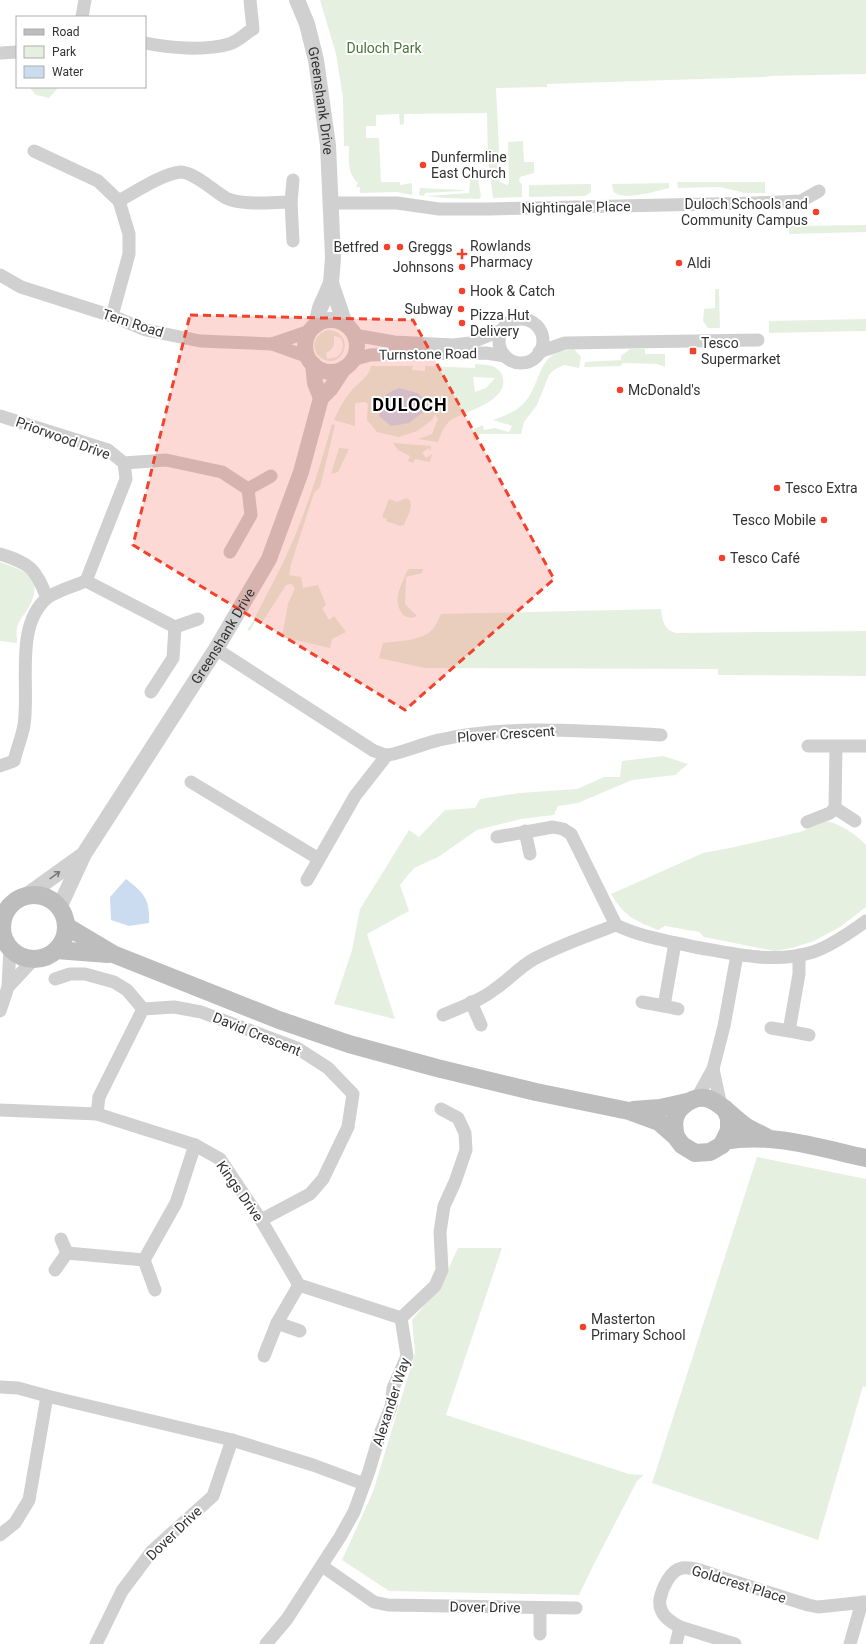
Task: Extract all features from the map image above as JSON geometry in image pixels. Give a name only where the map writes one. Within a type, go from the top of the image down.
[{"type":"main road","points":[[41,896],[48,898],[59,908],[65,920],[66,926],[63,939],[56,950],[46,956],[35,958],[22,956],[5,940],[2,931],[4,917],[14,899],[41,896]]},
{"type":"main road","points":[[66,926],[113,954],[279,1020],[350,1044],[437,1068],[536,1092],[629,1111],[659,1122],[688,1150],[701,1153],[710,1152],[722,1145],[728,1136],[730,1124],[729,1118],[723,1108]]},
{"type":"main road","points":[[56,950],[113,954]]},
{"type":"main road","points":[[629,1111],[660,1108],[692,1100],[710,1099],[745,1126],[769,1138]]},
{"type":"main road","points":[[676,1137],[674,1126],[675,1116],[679,1110],[692,1100]]},
{"type":"main road","points":[[724,1141],[741,1138],[769,1138],[866,1158]]},
{"type":"street","points":[[82,16],[85,0]]},
{"type":"street","points":[[146,43],[158,46],[205,48],[231,44],[253,28],[250,0]]},
{"type":"street","name":"Greenshank Drive","points":[[297,0],[307,24],[316,60],[328,145],[334,258],[331,284]]},
{"type":"street","points":[[0,53],[16,52]]},
{"type":"street","points":[[34,151],[98,181],[120,201],[129,234],[129,254],[112,316]]},
{"type":"street","points":[[120,201],[150,184],[173,174],[183,172],[199,180],[227,198],[243,202],[291,202]]},
{"type":"street","points":[[293,180],[291,202],[293,241]]},
{"type":"street","name":"Nightingale Place","points":[[331,203],[397,203],[439,209],[755,203],[801,201],[819,191]]},
{"type":"street","name":"Tern Road","points":[[0,275],[21,287],[112,316],[146,330],[200,342],[272,344],[310,361]]},
{"type":"street","points":[[321,398],[305,349],[305,341],[313,328],[331,284]]},
{"type":"street","points":[[310,361],[320,369],[336,371],[348,364],[356,347],[331,284]]},
{"type":"street","name":"Turnstone Road","points":[[349,330],[394,342],[453,345],[470,343],[502,330],[510,322],[520,319],[530,321],[539,329]]},
{"type":"street","points":[[313,328],[329,320],[337,321],[349,330]]},
{"type":"street","name":"Tern Road","points":[[272,344],[313,328]]},
{"type":"street","points":[[539,329],[565,343]]},
{"type":"street","points":[[539,329],[543,342],[539,352]]},
{"type":"street","points":[[502,330],[499,343],[505,356]]},
{"type":"street","points":[[539,352],[565,343],[758,340]]},
{"type":"street","name":"Turnstone Road","points":[[348,364],[370,355],[393,354],[486,353],[505,356],[510,360],[524,362],[531,360],[539,352]]},
{"type":"street","name":"Greenshank Drive","points":[[84,854],[216,649],[269,559],[301,472],[321,398],[348,364]]},
{"type":"street","name":"Priorwood Drive","points":[[0,416],[108,450],[124,463],[166,460],[222,472],[248,489]]},
{"type":"street","name":"Priorwood Drive","points":[[86,581],[126,479],[124,463]]},
{"type":"street","points":[[230,552],[251,515],[248,489],[271,476]]},
{"type":"street","points":[[0,554],[24,562],[39,577],[47,598]]},
{"type":"street","points":[[0,766],[14,761],[24,725],[25,660],[29,627],[33,615],[47,598],[86,581],[175,627],[198,619]]},
{"type":"street","points":[[151,692],[173,658],[175,627]]},
{"type":"street","points":[[216,649],[374,751],[387,755],[355,796],[307,880]]},
{"type":"street","name":"Plover Crescent","points":[[387,755],[430,742],[468,734],[576,730],[661,735]]},
{"type":"street","points":[[808,746],[866,746]]},
{"type":"street","points":[[807,822],[830,813],[834,808],[836,747]]},
{"type":"street","points":[[191,782],[319,859]]},
{"type":"street","points":[[834,808],[855,821]]},
{"type":"street","points":[[497,837],[553,827],[563,829],[571,834],[616,925],[645,937],[737,955],[770,958],[799,955],[814,951],[852,932],[866,921]]},
{"type":"street","points":[[525,832],[530,854]]},
{"type":"street","points":[[14,899],[84,854]]},
{"type":"street","points":[[59,908],[84,854]]},
{"type":"street","points":[[443,1015],[495,990],[514,972],[535,959],[582,937],[616,925]]},
{"type":"street","points":[[0,1011],[8,988],[5,940]]},
{"type":"street","points":[[664,1006],[675,943]]},
{"type":"street","points":[[692,1100],[714,1069],[724,1026],[737,955]]},
{"type":"street","points":[[789,1031],[800,974],[799,955]]},
{"type":"street","points":[[8,988],[35,958]]},
{"type":"street","points":[[55,979],[70,974],[77,974],[99,977],[114,982],[127,990],[143,1009],[99,1097],[97,1114]]},
{"type":"street","points":[[471,1002],[480,1024]]},
{"type":"street","points":[[642,1002],[678,1009]]},
{"type":"street","name":"David Crescent","points":[[143,1009],[174,1007],[201,1012],[296,1048],[328,1068],[353,1094],[348,1127],[323,1179],[310,1194],[261,1220]]},
{"type":"street","points":[[771,1028],[809,1035]]},
{"type":"street","points":[[714,1069],[723,1108]]},
{"type":"street","points":[[264,1356],[277,1323],[299,1285],[401,1318],[435,1286],[442,1270],[440,1232],[444,1206],[455,1182],[466,1150],[465,1133],[458,1118],[441,1109]]},
{"type":"street","name":"Kings Drive","points":[[0,1110],[97,1114],[195,1145],[220,1159],[261,1220],[299,1285]]},
{"type":"street","points":[[155,1290],[144,1260],[176,1203],[195,1145]]},
{"type":"street","points":[[61,1239],[67,1253]]},
{"type":"street","points":[[67,1253],[144,1260]]},
{"type":"street","points":[[55,1270],[67,1253]]},
{"type":"street","name":"Alexander Way","points":[[364,1484],[380,1434],[391,1407],[393,1388],[407,1356],[401,1318]]},
{"type":"street","points":[[277,1323],[300,1331]]},
{"type":"street","points":[[0,1387],[18,1388],[232,1440],[313,1465],[364,1484],[354,1512],[322,1566],[287,1619],[266,1644]]},
{"type":"street","points":[[0,1535],[15,1523],[29,1500],[47,1396]]},
{"type":"street","name":"Dover Drive","points":[[96,1644],[122,1591],[152,1551],[213,1496],[232,1440]]},
{"type":"street","name":"Dover Drive","points":[[322,1566],[374,1602],[388,1605],[576,1608]]},
{"type":"street","name":"Goldcrest Place","points":[[734,1644],[680,1627],[663,1616],[660,1608],[660,1599],[672,1574],[682,1568],[691,1569],[818,1607],[864,1602]]},
{"type":"street","points":[[850,1644],[864,1602]]},
{"type":"street","name":"Dover Drive","points":[[540,1608],[540,1634]]},
{"type":"street","points":[[676,1644],[680,1627]]},
{"type":"highlighted area","points":[[190,315],[413,320],[554,579],[405,710],[133,545]]},
{"type":"green space","name":"Duloch Park","points":[[320,0],[866,0],[866,74],[547,84],[547,87],[496,88],[499,149],[497,170],[500,182],[507,185],[509,183],[508,142],[523,141],[524,162],[534,162],[534,173],[520,177],[519,181],[522,185],[522,197],[493,198],[488,160],[487,113],[404,114],[404,124],[400,125],[399,114],[376,115],[376,126],[366,126],[366,138],[379,138],[381,182],[400,182],[400,185],[412,183],[412,195],[396,192],[360,193],[360,187],[356,187],[358,183],[350,171],[349,146],[344,146],[343,97],[336,54]]},
{"type":"green space","points":[[30,88],[57,88],[49,98],[36,95]]},
{"type":"green space","points":[[477,172],[481,196],[479,199],[427,196],[469,193],[470,179],[477,179]]},
{"type":"green space","points":[[677,182],[765,182],[765,193],[745,193],[720,187],[678,188]]},
{"type":"green space","points":[[669,183],[669,188],[631,196],[617,194],[613,191],[612,184]]},
{"type":"green space","points":[[591,184],[591,192],[585,196],[529,197],[529,185]]},
{"type":"green space","points":[[420,188],[463,191],[425,193],[424,196],[419,195]]},
{"type":"green space","points":[[866,225],[866,232],[789,234],[789,226]]},
{"type":"green space","points":[[715,289],[719,289],[720,328],[708,328],[703,321],[704,309],[715,308]]},
{"type":"green space","points":[[866,319],[866,331],[769,333],[769,321]]},
{"type":"green space","points":[[329,330],[338,333],[343,338],[345,344],[344,350],[341,356],[336,360],[330,361],[323,359],[315,351],[314,346],[316,340]],"holes":[[[334,336],[341,338],[343,343],[341,352],[337,357],[327,359],[326,353],[331,350],[333,346]]]},
{"type":"green space","points":[[574,349],[581,357],[579,368],[564,365],[554,370],[549,375],[537,405],[524,422],[521,434],[480,434],[475,441],[473,438],[474,429],[483,425],[484,430],[495,428],[509,432],[512,426],[493,420],[513,412],[523,404],[532,391],[545,362],[550,357],[558,352]]},
{"type":"green space","points":[[630,349],[645,349],[645,354],[665,354],[665,367],[657,364],[623,363],[620,366],[584,367],[585,362],[621,360],[621,356]]},
{"type":"green space","points":[[475,364],[487,365],[500,371],[503,384],[500,392],[486,404],[451,420],[445,427],[438,442],[418,439],[432,434],[438,419],[435,414],[432,420],[417,431],[399,437],[377,432],[367,420],[368,404],[365,402],[355,403],[355,426],[334,420],[347,397],[366,376],[371,366],[413,366],[412,370],[425,371],[425,366],[475,368]],"holes":[[[473,377],[495,378],[486,388],[475,392]]]},
{"type":"green space","points":[[332,424],[335,425],[320,487],[314,493],[291,564],[289,575],[301,577],[303,588],[318,585],[326,605],[322,608],[329,620],[334,616],[346,632],[332,639],[330,648],[282,637],[288,604],[295,588],[291,584],[286,585],[261,624],[255,622],[250,631],[247,630],[283,563],[294,539],[313,488]]},
{"type":"green space","points":[[393,443],[431,446],[430,451],[428,448],[422,453],[426,458],[432,454],[430,462],[415,459],[413,463],[408,461],[410,456],[398,450]]},
{"type":"green space","points":[[339,448],[349,449],[338,472],[331,474]]},
{"type":"green space","points":[[406,498],[410,500],[411,506],[404,525],[400,526],[386,521],[387,519],[382,517],[389,499],[397,502]]},
{"type":"green space","points":[[0,562],[28,575],[34,586],[34,594],[31,603],[17,627],[17,643],[0,641]]},
{"type":"green space","points":[[409,569],[423,569],[422,573],[406,577],[405,604],[417,616],[412,618],[404,616],[398,604],[398,594]]},
{"type":"green space","points":[[661,609],[664,624],[669,630],[676,633],[866,631],[866,676],[718,675],[718,669],[425,668],[379,658],[383,643],[411,639],[427,634],[434,628],[441,614]]},
{"type":"green space","points":[[663,756],[688,764],[675,775],[632,780],[578,803],[558,806],[554,815],[521,819],[477,830],[438,857],[414,868],[400,885],[409,911],[367,934],[395,1019],[334,1004],[352,950],[360,909],[409,830],[419,837],[445,810],[475,808],[480,799],[519,793],[577,789],[604,777],[620,777],[622,761]]},
{"type":"green space","points":[[827,821],[848,830],[866,845],[866,907],[840,927],[814,941],[792,948],[774,951],[704,937],[699,932],[665,926],[658,930],[631,917],[621,908],[611,894],[703,853],[800,832]]},
{"type":"green space","points":[[757,1157],[866,1179],[866,1387],[863,1386],[818,1540],[652,1483]]},
{"type":"green space","points":[[458,1248],[502,1248],[446,1415],[629,1474],[644,1475],[637,1481],[579,1595],[389,1591],[342,1560],[373,1492],[415,1353],[412,1320],[440,1287]]},
{"type":"water","points":[[399,388],[417,393],[426,400],[424,411],[409,423],[391,426],[379,416],[381,405],[383,398],[386,395]]},
{"type":"water","points":[[126,879],[145,897],[148,908],[149,923],[129,926],[111,920],[110,897]]},
{"type":"place","name":"Dunfermline East Church","points":[[423,165]]},
{"type":"place","name":"Duloch Schools and Community Campus","points":[[816,212]]},
{"type":"place","name":"Betfred","points":[[387,247]]},
{"type":"place","name":"Greggs","points":[[400,247]]},
{"type":"place","name":"Rowlands Pharmacy","points":[[462,254]]},
{"type":"place","name":"Aldi","points":[[679,263]]},
{"type":"place","name":"Johnsons","points":[[462,267]]},
{"type":"place","name":"Hook & Catch","points":[[462,291]]},
{"type":"place","name":"Subway","points":[[461,309]]},
{"type":"place","name":"Pizza Hut Delivery","points":[[462,323]]},
{"type":"place","name":"Tesco Supermarket","points":[[693,351]]},
{"type":"place","name":"McDonald's","points":[[620,390]]},
{"type":"place","name":"Tesco Extra","points":[[777,488]]},
{"type":"place","name":"Tesco Mobile","points":[[824,520]]},
{"type":"place","name":"Tesco Café","points":[[722,558]]},
{"type":"place","name":"Masterton Primary School","points":[[583,1327]]},
{"type":"district","name":"DULOCH","points":[[410,404]]}]
